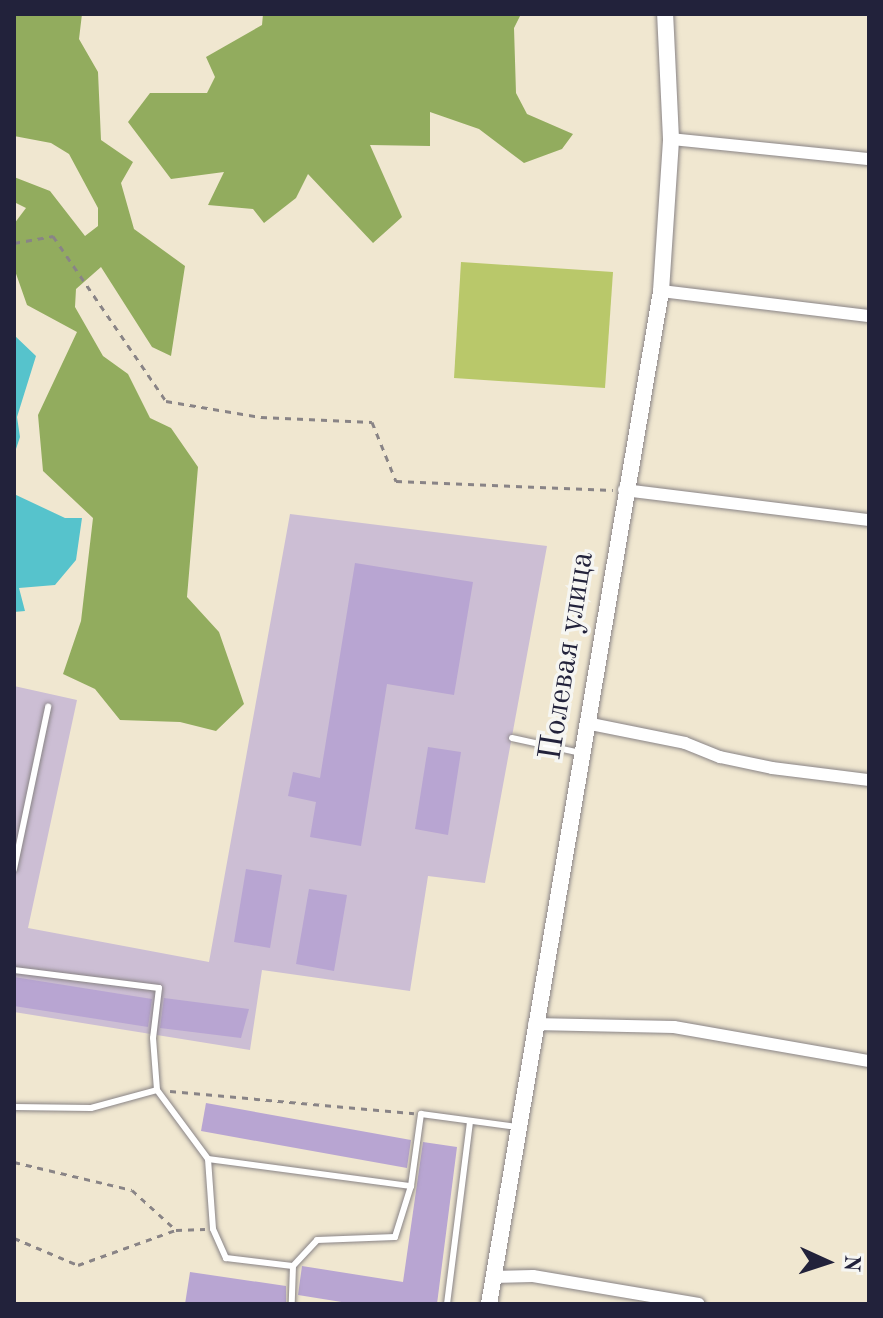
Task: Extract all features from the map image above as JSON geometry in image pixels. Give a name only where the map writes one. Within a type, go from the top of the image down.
[{"type":"street","name":"Полевая улица","points":[[489,1304],[521,1128],[534,1024],[624,490],[661,291],[671,139],[665,14]]},
{"type":"street","points":[[671,139],[869,159]]},
{"type":"street","points":[[661,291],[869,316]]},
{"type":"street","points":[[624,490],[869,520]]},
{"type":"street","points":[[586,723],[685,743],[720,757],[772,768],[869,780]]},
{"type":"street","points":[[534,1024],[674,1027],[869,1061]]},
{"type":"street","points":[[493,1277],[533,1276],[699,1304]]},
{"type":"lane","points":[[14,869],[48,707]]},
{"type":"lane","points":[[512,738],[581,753]]},
{"type":"lane","points":[[14,970],[159,988],[153,1038],[157,1090],[208,1159],[213,1229],[226,1258],[293,1266]]},
{"type":"lane","points":[[14,1107],[91,1108],[157,1090]]},
{"type":"lane","points":[[292,1304],[293,1266],[317,1240],[395,1237],[411,1186],[421,1114],[521,1128]]},
{"type":"lane","points":[[447,1304],[470,1122]]},
{"type":"lane","points":[[208,1159],[411,1186]]},
{"type":"path","points":[[14,243],[53,236],[166,401],[261,417],[372,422],[396,481],[624,490]]},
{"type":"path","points":[[157,1090],[421,1114]]},
{"type":"path","points":[[14,1162],[132,1190],[176,1230]]},
{"type":"path","points":[[14,1238],[78,1265],[176,1230],[213,1229]]},
{"type":"shaded area","points":[[290,514],[547,546],[485,883],[428,876],[410,991],[262,970],[250,1050],[14,1012],[14,686],[77,700],[28,928],[209,962]]},
{"type":"green space","points":[[14,14],[82,14],[79,39],[98,72],[101,140],[133,162],[121,183],[134,229],[185,266],[171,356],[152,347],[101,267],[76,289],[75,307],[103,356],[128,374],[150,418],[171,428],[198,467],[187,597],[219,632],[244,704],[216,731],[180,722],[120,720],[95,689],[63,674],[81,621],[93,518],[43,471],[38,415],[77,332],[27,305],[14,268],[14,224],[26,208],[14,202],[14,177],[50,191],[85,236],[98,226],[98,208],[69,154],[51,143],[14,136]]},
{"type":"green space","points":[[263,14],[521,14],[514,28],[516,93],[527,114],[573,134],[562,149],[524,163],[479,129],[430,112],[430,146],[370,145],[402,217],[373,243],[308,174],[296,198],[264,223],[253,209],[208,205],[224,172],[171,179],[128,122],[150,93],[207,93],[215,77],[206,57],[262,25]]},
{"type":"green space","points":[[461,262],[613,272],[605,388],[454,378]]},
{"type":"water","points":[[14,335],[36,356],[17,417],[20,437],[14,455]]},
{"type":"water","points":[[14,494],[65,518],[82,518],[76,560],[55,585],[19,588],[25,611],[14,612]]},
{"type":"building","points":[[355,563],[473,582],[454,695],[387,684],[361,846],[310,837],[316,802],[288,796],[293,772],[320,778]]},
{"type":"building","points":[[428,747],[461,752],[448,835],[415,829]]},
{"type":"building","points":[[246,869],[282,875],[270,948],[234,942]]},
{"type":"building","points":[[309,889],[347,895],[334,971],[296,964]]},
{"type":"building","points":[[14,977],[152,999],[148,1027],[14,1006]]},
{"type":"building","points":[[164,998],[249,1009],[241,1038],[160,1028]]},
{"type":"building","points":[[206,1103],[411,1140],[407,1168],[201,1131]]},
{"type":"building","points":[[423,1142],[457,1147],[437,1304],[354,1304],[298,1295],[302,1266],[403,1282]]},
{"type":"building","points":[[190,1272],[286,1286],[286,1304],[185,1304]]}]
